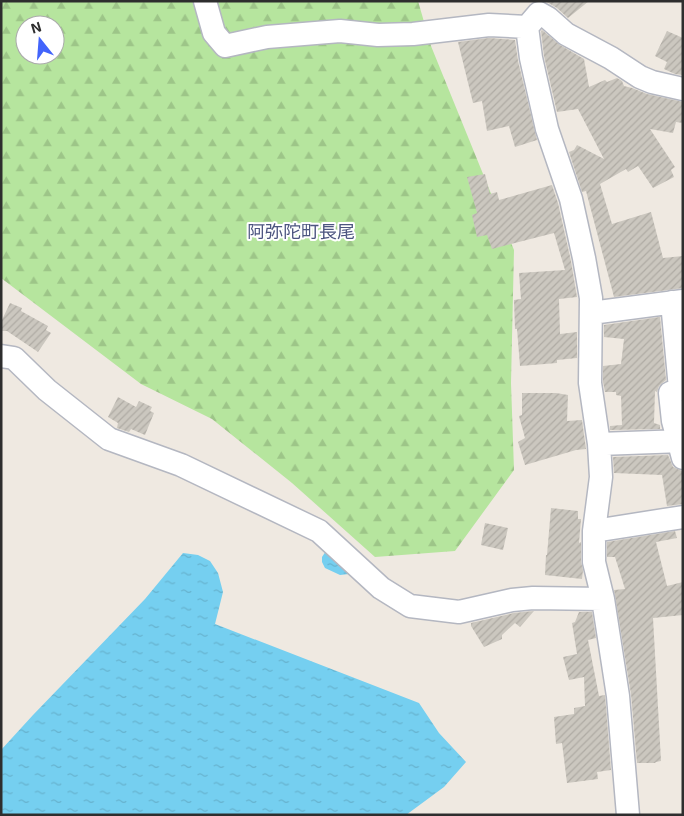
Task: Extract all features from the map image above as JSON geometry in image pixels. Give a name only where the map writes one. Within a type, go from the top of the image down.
[{"type":"street","points":[[205,1],[214,33],[225,46],[267,37],[340,31],[378,35],[413,34],[489,25],[535,14],[548,18],[566,34],[611,58],[640,77],[652,82],[683,89]]},
{"type":"street","points":[[535,14],[532,58],[547,129],[571,200],[591,298],[590,383],[599,444],[601,477],[594,530],[594,562],[603,599],[618,696],[628,815]]},
{"type":"street","points":[[591,313],[677,302],[680,389],[670,394],[673,422],[681,447],[599,444]]},
{"type":"street","points":[[1,356],[14,358],[47,390],[109,439],[181,465],[319,531],[381,588],[410,606],[459,612],[512,600],[533,598],[603,599]]},
{"type":"street","points":[[594,530],[683,517]]},
{"type":"green space","points":[[1,1],[418,1],[431,46],[514,250],[511,383],[514,470],[455,551],[375,557],[292,483],[212,419],[141,384],[1,278]]},
{"type":"water","points":[[326,551],[349,574],[340,575],[325,568],[322,557]]},
{"type":"water","points":[[183,553],[198,555],[210,561],[218,573],[223,592],[215,624],[419,703],[439,733],[466,762],[444,787],[406,815],[1,815],[1,750],[145,599]]},
{"type":"building","points":[[545,1],[589,1],[568,18],[557,8]]},
{"type":"building","points":[[542,30],[560,45],[584,59],[589,87],[605,80],[607,82],[617,78],[622,81],[624,86],[647,94],[683,102],[683,123],[676,122],[673,133],[650,129],[675,167],[671,170],[674,177],[653,188],[638,166],[628,172],[626,169],[600,184],[612,224],[651,212],[663,258],[683,256],[683,288],[614,297],[586,191],[582,192],[569,152],[574,150],[577,145],[604,159],[578,109],[557,112],[544,56]]},
{"type":"building","points":[[667,31],[683,38],[683,75],[664,69],[667,62],[655,56]]},
{"type":"building","points":[[489,38],[515,40],[518,61],[537,140],[515,147],[509,126],[487,131],[482,101],[473,103],[458,42]]},
{"type":"building","points":[[485,174],[490,194],[497,192],[499,200],[552,185],[571,261],[577,297],[559,299],[560,334],[577,332],[577,358],[557,360],[557,363],[520,366],[517,329],[515,329],[514,300],[521,299],[519,273],[565,270],[554,233],[492,249],[487,235],[477,237],[472,215],[477,213],[467,177]]},
{"type":"building","points":[[10,303],[22,308],[21,311],[48,326],[46,330],[51,333],[38,352],[7,331],[1,331],[1,322]]},
{"type":"building","points":[[660,317],[666,380],[659,386],[657,392],[655,391],[654,423],[660,425],[660,429],[610,430],[610,426],[622,425],[621,396],[616,395],[616,392],[605,392],[603,366],[621,364],[624,339],[604,337],[604,325]]},
{"type":"building","points":[[522,393],[568,395],[567,421],[582,420],[586,449],[576,450],[525,465],[518,442],[525,438],[519,416],[522,415]]},
{"type":"building","points":[[118,397],[136,407],[139,401],[152,407],[150,411],[154,413],[145,435],[131,429],[129,432],[117,428],[118,423],[108,417]]},
{"type":"building","points":[[668,455],[673,467],[682,471],[683,474],[683,504],[667,506],[662,475],[614,473],[613,457]]},
{"type":"building","points":[[551,508],[578,511],[578,519],[581,519],[579,543],[581,542],[582,579],[545,575]]},
{"type":"building","points":[[485,523],[508,528],[503,550],[481,545]]},
{"type":"building","points":[[675,531],[677,538],[656,542],[667,586],[683,582],[683,615],[653,618],[661,761],[637,763],[631,694],[614,590],[625,589],[615,557],[607,557],[607,542]]},
{"type":"building","points":[[534,611],[520,627],[515,623],[502,635],[502,639],[484,647],[471,626],[471,623],[514,613]]},
{"type":"building","points":[[579,612],[592,612],[596,638],[588,640],[599,696],[605,695],[611,770],[597,772],[598,779],[567,783],[562,743],[556,744],[554,717],[574,714],[574,708],[585,706],[584,677],[569,680],[563,657],[577,654],[572,623],[575,622]]},
{"type":"district","name":"阿弥陀町長尾","points":[[301,231]]}]
